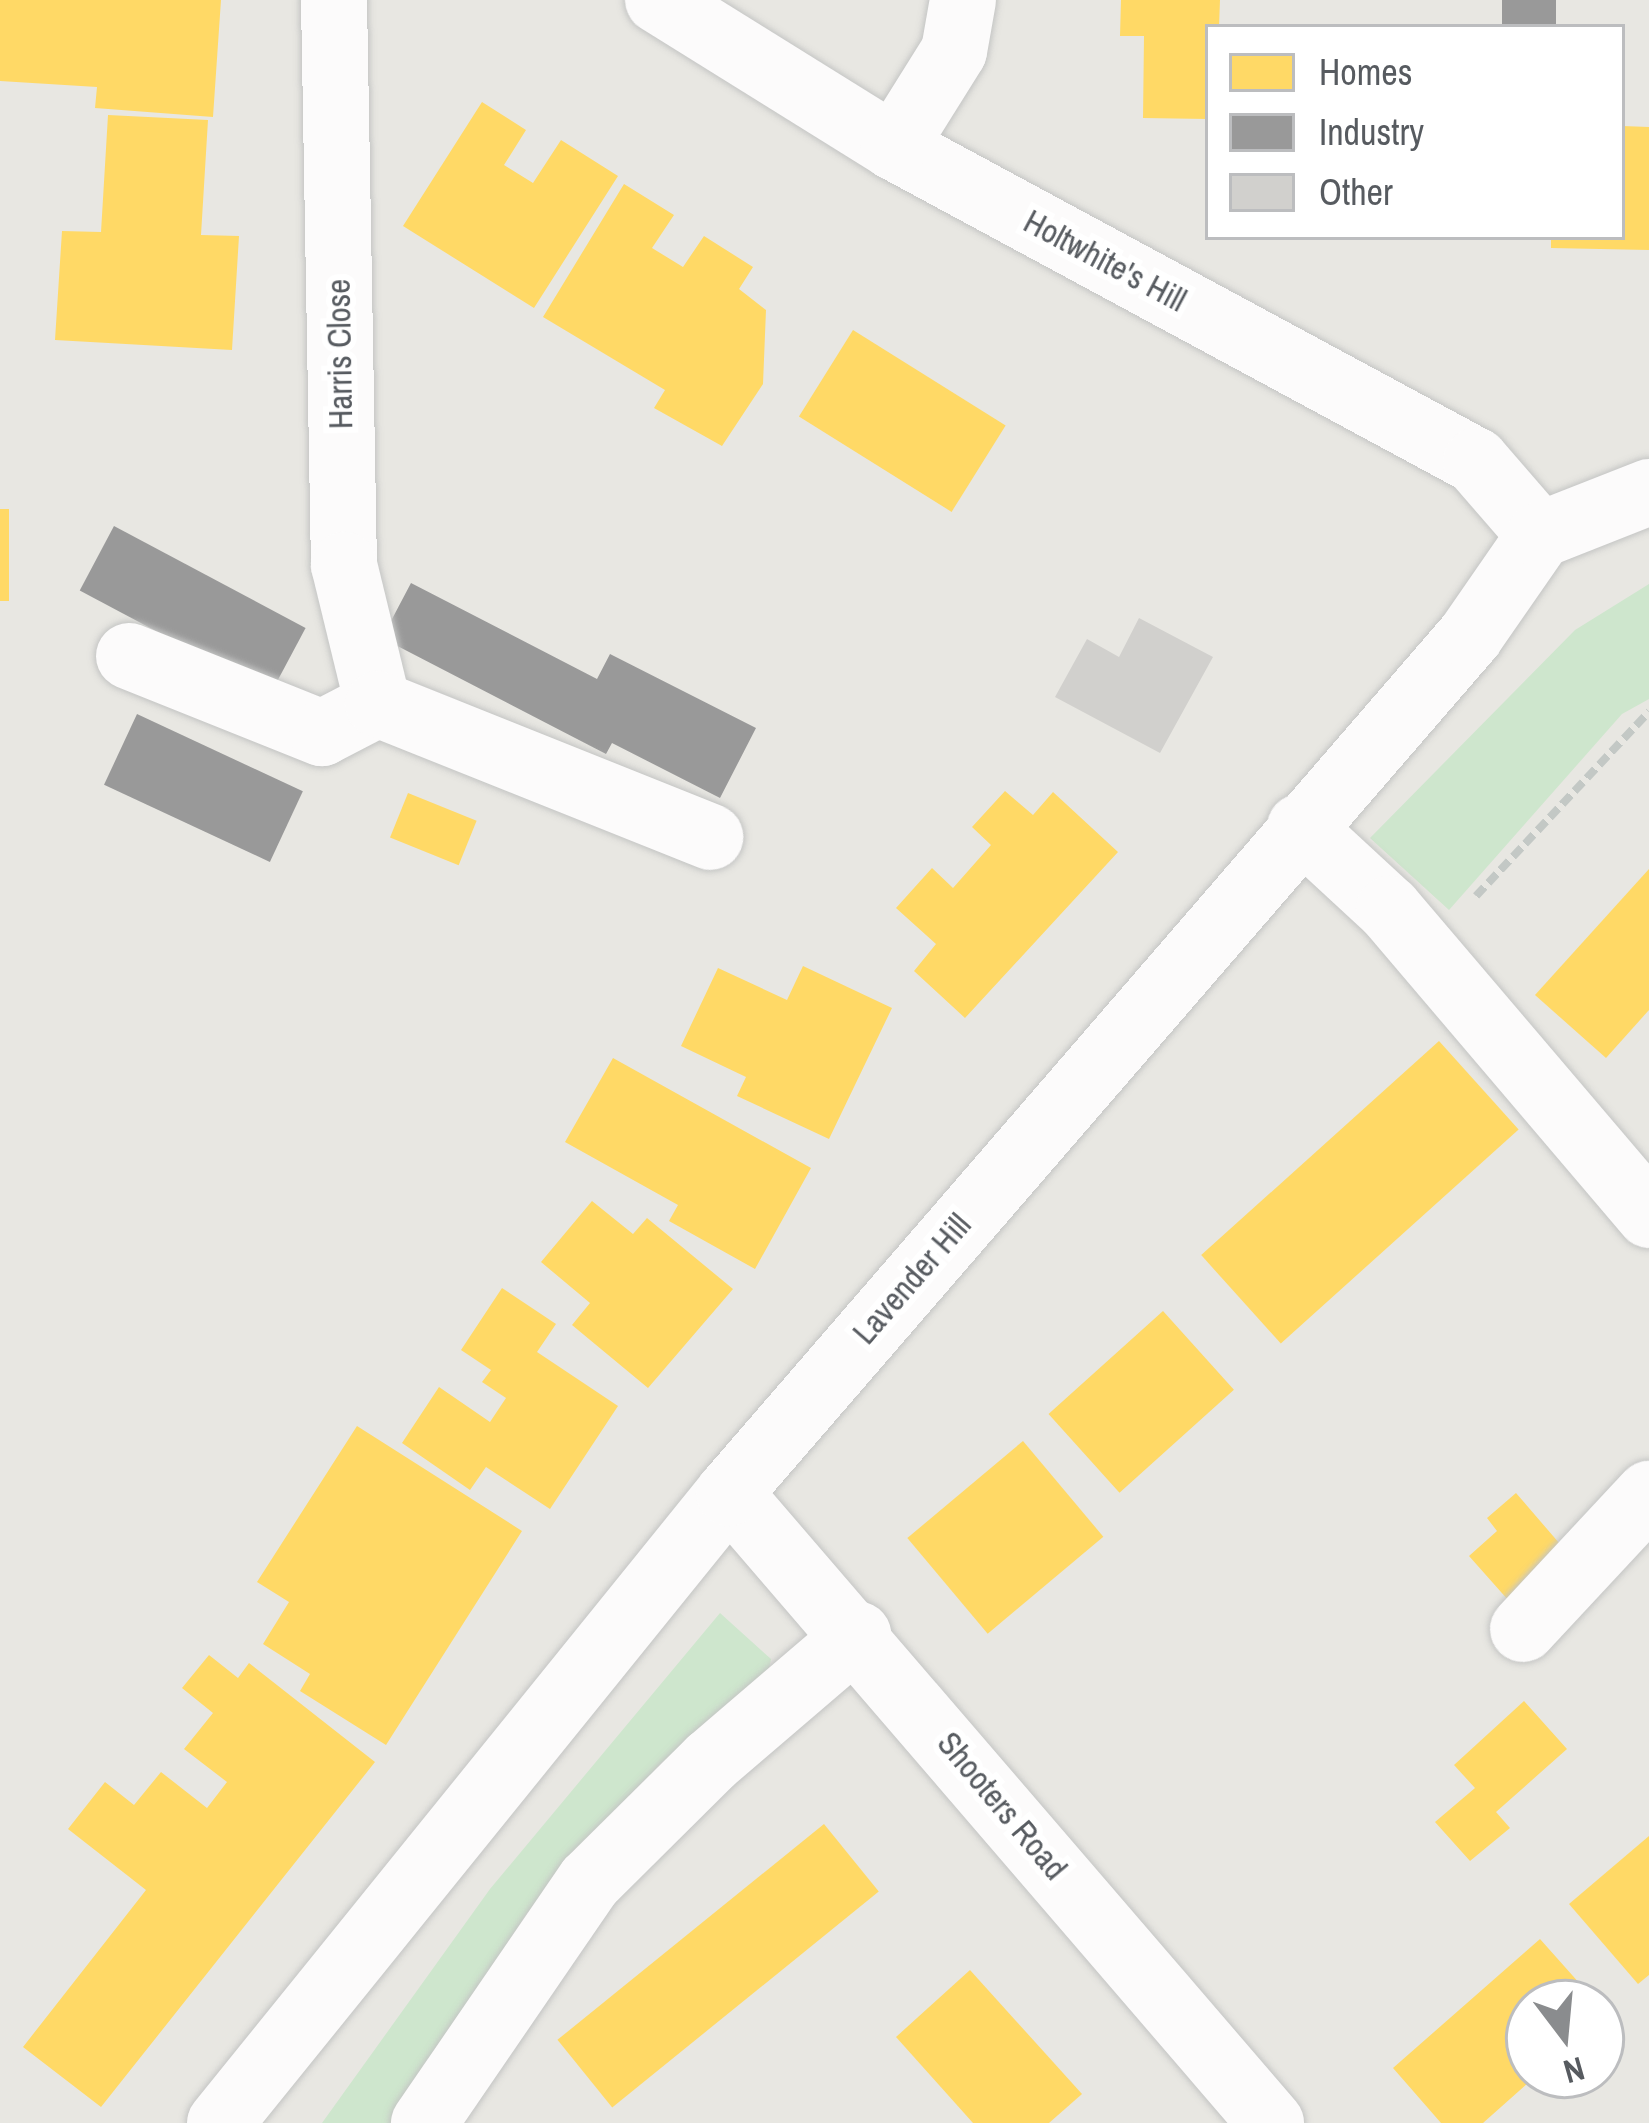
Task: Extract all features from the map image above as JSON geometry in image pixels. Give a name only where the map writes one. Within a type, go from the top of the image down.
[{"type":"street","name":"Harris Close","points":[[334,0],[344,565],[378,704]]},
{"type":"street","name":"Holtwhite's Hill","points":[[658,0],[894,147],[1476,461],[1540,535]]},
{"type":"street","points":[[894,147],[954,51],[963,0]]},
{"type":"street","points":[[1540,535],[1649,492]]},
{"type":"street","name":"Lavender Hill","points":[[220,2123],[729,1493],[1300,827],[1470,636],[1540,535]]},
{"type":"street","points":[[129,656],[322,733],[378,704],[710,837]]},
{"type":"street","points":[[1300,827],[1389,909],[1649,1215]]},
{"type":"street","name":"Shooters Road","points":[[729,1493],[858,1635],[1270,2123]]},
{"type":"street","points":[[1523,1629],[1649,1494]]},
{"type":"street","points":[[424,2123],[590,1881],[711,1760],[858,1635]]},
{"type":"path","points":[[1465,909],[1649,712]]},
{"type":"green space","points":[[1649,584],[1649,699],[1622,714],[1449,910],[1370,838],[1575,630]]},
{"type":"green space","points":[[720,1613],[771,1659],[768,1674],[660,1764],[527,1913],[390,2123],[322,2123],[490,1889]]},
{"type":"building: Homes","points":[[0,0],[221,0],[213,117],[95,108],[97,87],[0,81]]},
{"type":"building: Homes","points":[[1121,0],[1220,0],[1219,24],[1205,24],[1205,119],[1143,118],[1144,36],[1120,36]]},
{"type":"building: Homes","points":[[482,102],[526,130],[504,165],[533,183],[561,140],[618,176],[534,308],[403,226]]},
{"type":"building: Homes","points":[[108,115],[208,120],[201,235],[239,236],[232,350],[55,340],[62,231],[101,232]]},
{"type":"building: Homes","points":[[1625,126],[1649,127],[1649,250],[1551,248],[1551,240],[1625,240]]},
{"type":"building: Homes","points":[[624,184],[674,215],[652,248],[683,267],[704,236],[753,267],[739,289],[766,310],[763,384],[722,446],[654,408],[665,390],[543,317]]},
{"type":"building: Homes","points":[[853,330],[1006,425],[952,512],[799,417]]},
{"type":"building: Homes","points":[[0,509],[9,509],[9,601],[0,601]]},
{"type":"building: Homes","points":[[1005,791],[1033,815],[1053,792],[1118,852],[965,1018],[914,971],[936,944],[896,908],[932,868],[953,888],[991,845],[972,827]]},
{"type":"building: Homes","points":[[408,793],[477,821],[459,865],[390,838]]},
{"type":"building: Homes","points":[[1649,869],[1649,1010],[1606,1058],[1535,995]]},
{"type":"building: Homes","points":[[803,966],[892,1008],[829,1139],[737,1096],[746,1077],[681,1046],[718,968],[787,1000]]},
{"type":"building: Homes","points":[[1439,1041],[1519,1129],[1281,1344],[1201,1255]]},
{"type":"building: Homes","points":[[613,1058],[811,1168],[755,1269],[669,1221],[678,1205],[565,1142]]},
{"type":"building: Homes","points":[[592,1201],[633,1234],[647,1218],[733,1289],[648,1388],[572,1325],[590,1303],[541,1262]]},
{"type":"building: Homes","points":[[502,1288],[556,1324],[537,1352],[618,1406],[550,1509],[486,1467],[470,1490],[402,1443],[439,1387],[490,1422],[506,1398],[482,1382],[491,1370],[461,1350]]},
{"type":"building: Homes","points":[[1163,1311],[1234,1390],[1119,1493],[1049,1414]]},
{"type":"building: Homes","points":[[357,1426],[522,1531],[386,1745],[300,1691],[310,1674],[263,1644],[289,1602],[257,1582]]},
{"type":"building: Homes","points":[[1023,1441],[1103,1537],[988,1634],[907,1538]]},
{"type":"building: Homes","points":[[1516,1493],[1566,1551],[1509,1601],[1469,1556],[1497,1531],[1487,1518]]},
{"type":"building: Homes","points":[[209,1655],[238,1678],[249,1663],[375,1762],[101,2107],[23,2047],[146,1890],[68,1829],[105,1782],[134,1805],[161,1772],[207,1808],[227,1782],[184,1749],[213,1713],[182,1688]]},
{"type":"building: Homes","points":[[1524,1701],[1567,1749],[1496,1812],[1510,1828],[1470,1861],[1435,1822],[1475,1788],[1454,1765]]},
{"type":"building: Homes","points":[[824,1824],[879,1892],[612,2107],[557,2040]]},
{"type":"building: Homes","points":[[1649,1836],[1649,1975],[1638,1984],[1569,1904]]},
{"type":"building: Homes","points":[[1540,1939],[1576,1979],[1505,1979],[1505,2099],[1510,2099],[1483,2123],[1441,2123],[1393,2068]]},
{"type":"building: Homes","points":[[970,1970],[1082,2094],[1049,2123],[973,2123],[896,2037]]},
{"type":"building: Industry","points":[[1502,0],[1556,0],[1556,24],[1502,24]]},
{"type":"building: Industry","points":[[114,526],[306,628],[271,692],[80,590]]},
{"type":"building: Industry","points":[[411,583],[597,679],[610,654],[756,728],[720,798],[612,743],[606,754],[382,638]]},
{"type":"building: Industry","points":[[137,714],[303,791],[270,862],[104,785]]},
{"type":"building: Other","points":[[1139,618],[1213,657],[1160,753],[1055,697],[1087,639],[1119,657]]}]
